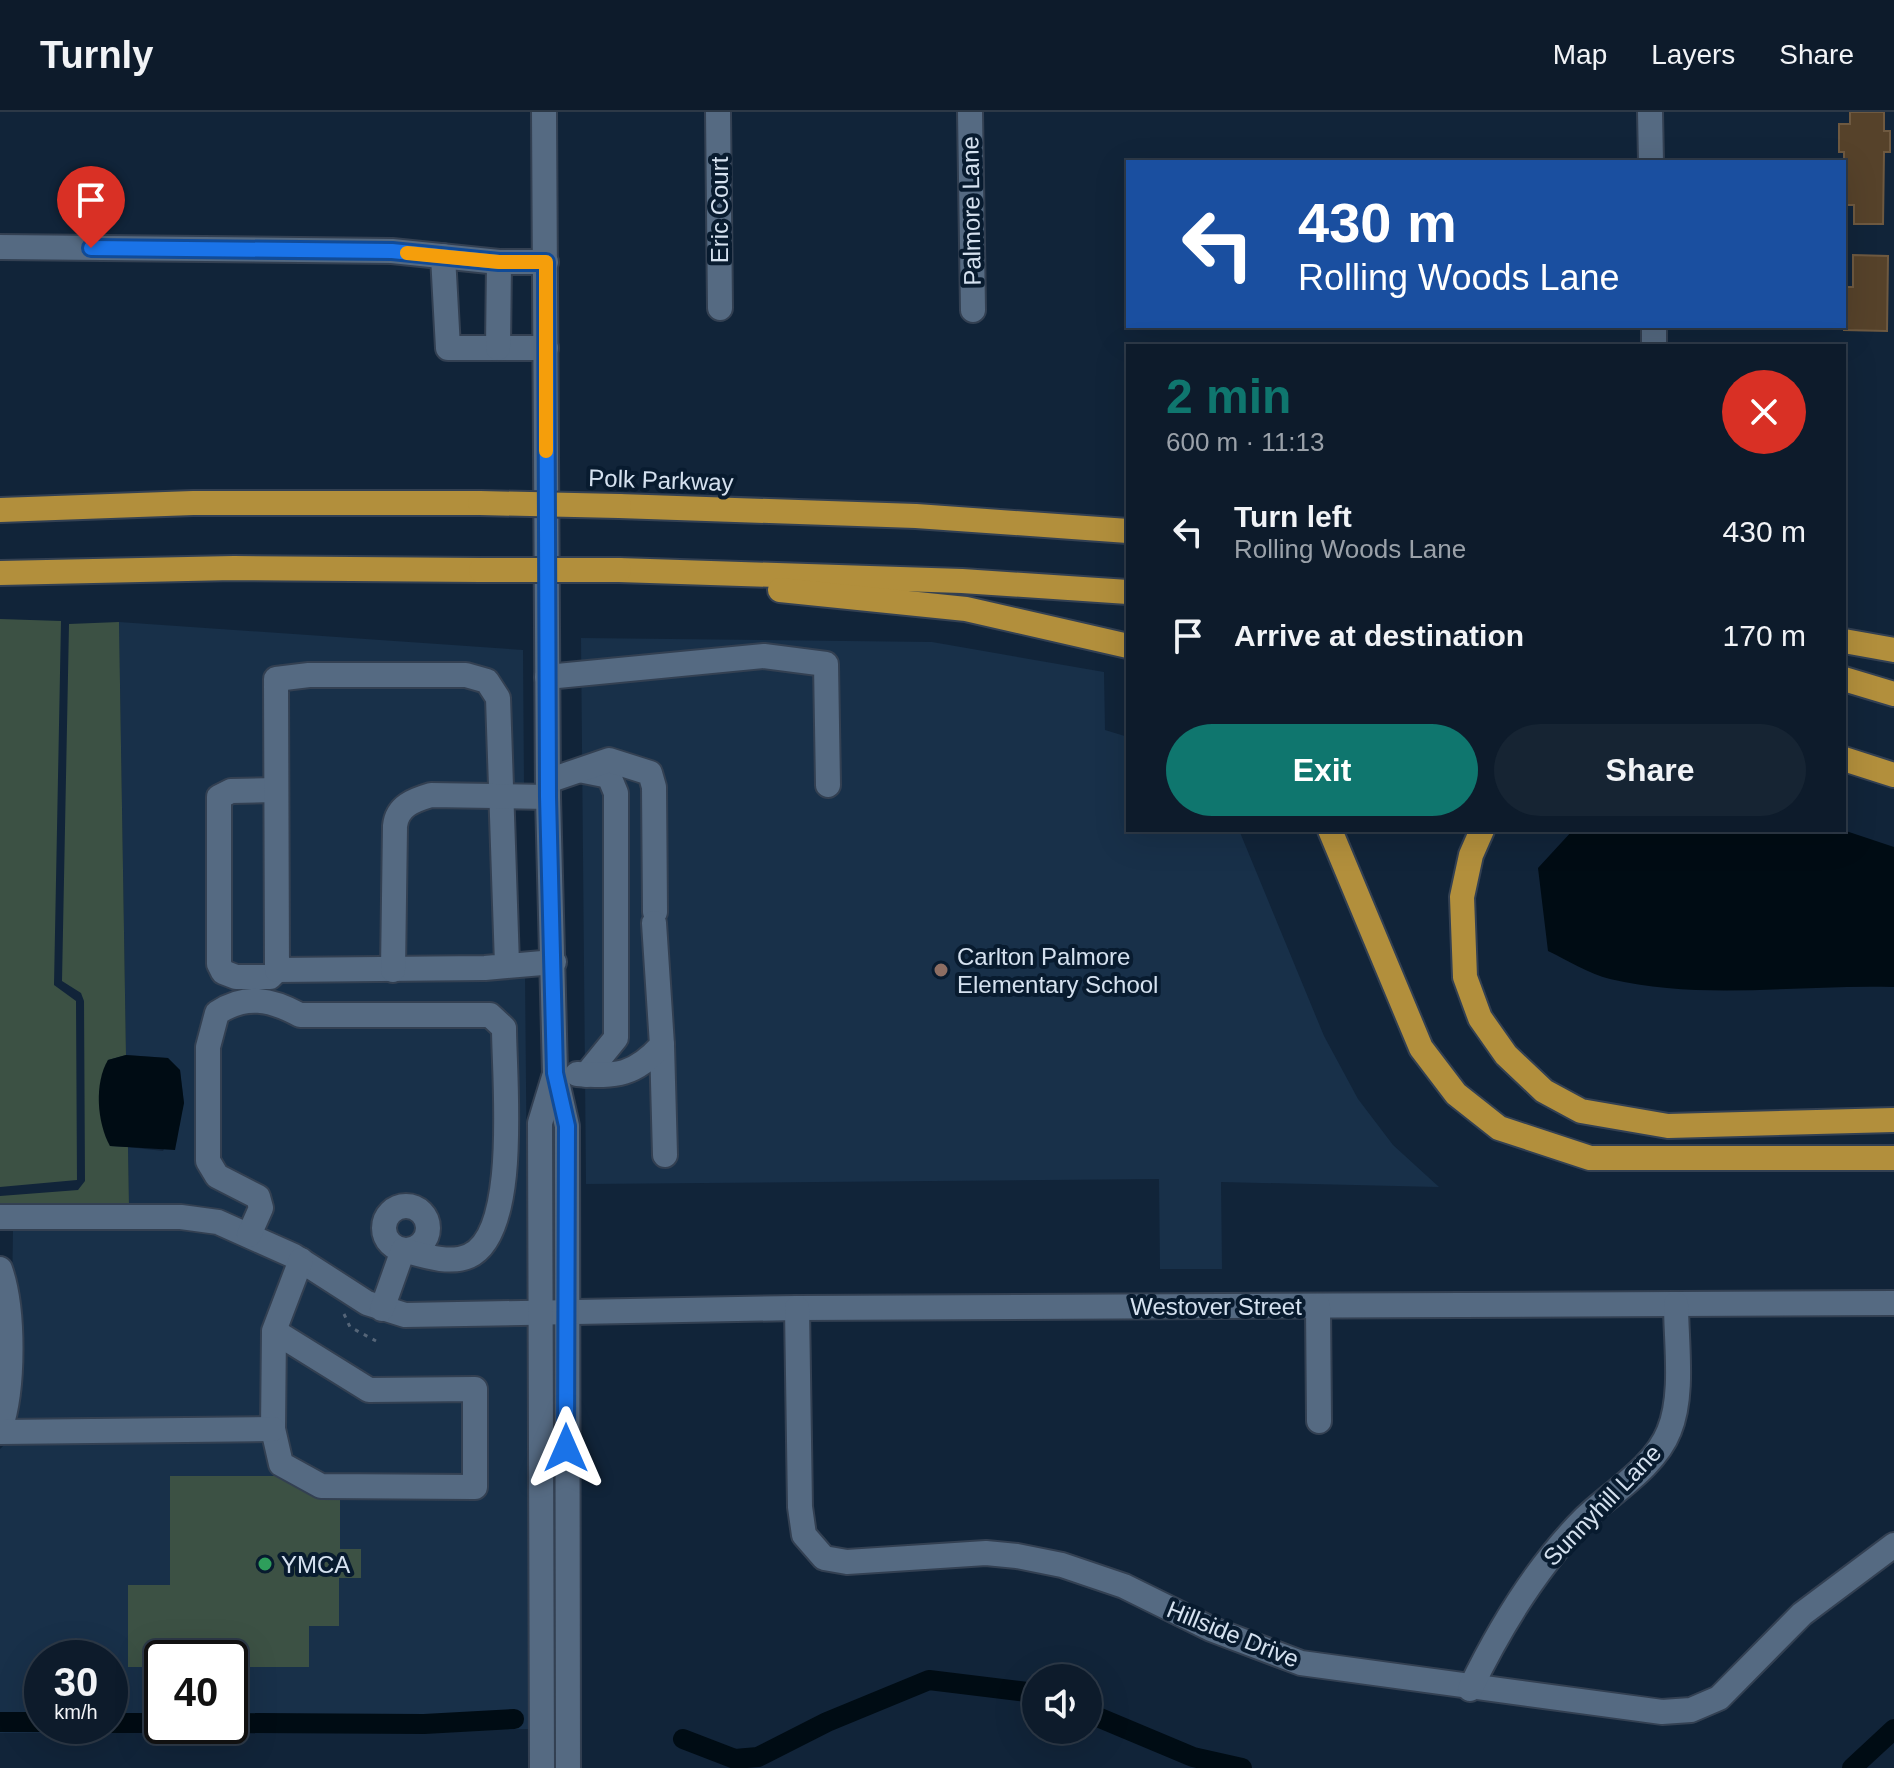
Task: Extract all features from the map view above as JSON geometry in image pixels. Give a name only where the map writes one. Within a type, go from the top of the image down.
[{"type":"highway","name":"Polk Parkway","points":[[0,510],[193,503],[480,503],[916,516],[1126,531]]},
{"type":"highway","points":[[0,573],[234,568],[619,570],[962,581],[1126,592]]},
{"type":"highway","points":[[651,572],[748,587],[966,609],[1126,646]]},
{"type":"highway","points":[[1846,641],[1894,650]]},
{"type":"highway","points":[[1846,680],[1894,694]]},
{"type":"highway","points":[[1848,761],[1894,775]]},
{"type":"highway","points":[[1331,832],[1421,1048],[1456,1094],[1499,1128],[1590,1158],[1894,1158]]},
{"type":"highway","points":[[1481,832],[1471,855],[1462,897],[1465,977],[1480,1018],[1506,1055],[1544,1091],[1581,1111],[1668,1126],[1894,1120]]},
{"type":"street","points":[[544,112],[548,789],[555,1073],[567,1126],[568,1768]]},
{"type":"street","name":"Eric Court","points":[[718,112],[720,308]]},
{"type":"street","name":"Palmore Lane","points":[[970,112],[973,310]]},
{"type":"street","points":[[1650,112],[1651,160]]},
{"type":"street","points":[[0,247],[392,251],[499,262],[546,262]]},
{"type":"street","points":[[443,256],[448,348],[546,348]]},
{"type":"street","points":[[498,348],[499,262]]},
{"type":"street","points":[[547,677],[764,656],[826,664],[828,785]]},
{"type":"street","points":[[277,970],[276,679],[309,675],[466,675],[487,681],[498,698],[507,964]]},
{"type":"street","points":[[393,970],[396,816],[413,800],[431,795],[500,796],[548,789],[609,760],[650,773],[654,787],[654,918],[665,1155]]},
{"type":"street","points":[[584,771],[609,776],[616,793],[616,1038],[586,1075]]},
{"type":"street","points":[[276,790],[231,791],[219,797],[219,964],[223,972],[236,977],[270,977],[277,970],[485,968],[554,962]]},
{"type":"street","points":[[0,1217],[181,1217],[218,1222],[301,1260],[367,1303],[382,1309],[403,1250],[436,1259],[468,1257],[491,1238],[504,1189],[504,1028],[490,1015],[300,1015],[274,1002],[235,1000],[217,1013],[208,1047],[208,1161],[217,1176],[258,1197],[261,1208],[249,1235]]},
{"type":"street","points":[[555,1073],[627,1073],[644,1065],[662,1045]]},
{"type":"street","points":[[542,1768],[538,1312],[540,1123],[555,1073]]},
{"type":"street","points":[[274,1331],[369,1390],[475,1389],[475,1487],[321,1486],[281,1464],[273,1429],[274,1331],[301,1260]]},
{"type":"street","points":[[0,1269],[10,1296],[12,1321],[0,1430],[273,1429]]},
{"type":"street","name":"Westover Street","points":[[382,1309],[405,1315],[797,1308],[1894,1303]]},
{"type":"street","name":"Sunnyhill Lane","points":[[1470,1689],[1496,1637],[1536,1574],[1584,1519],[1657,1452],[1669,1432],[1676,1391],[1676,1304]]},
{"type":"street","points":[[1318,1306],[1319,1421]]},
{"type":"street","name":"Hillside Drive","points":[[797,1308],[800,1507],[804,1535],[824,1558],[847,1562],[986,1553],[1047,1562],[1124,1586],[1273,1655],[1328,1669],[1662,1712],[1691,1710],[1719,1698],[1802,1614],[1894,1545]]},
{"type":"shaded area","points":[[119,622],[523,650],[524,786],[509,786],[495,675],[275,668],[278,980],[485,979],[525,973],[528,1301],[406,1304],[371,1294],[297,1246],[129,1206],[128,1147],[163,1151],[184,1103],[180,1070],[168,1058],[126,1055]]},
{"type":"shaded area","name":"Carlton Palmore Elementary School","points":[[581,638],[932,642],[1104,672],[1105,730],[1126,736],[1126,832],[1240,832],[1324,1036],[1358,1099],[1393,1145],[1439,1187],[1221,1182],[1222,1269],[1160,1269],[1159,1179],[586,1184]]},
{"type":"shaded area","points":[[310,685],[465,685],[481,690],[489,701],[490,785],[407,792],[384,960],[287,959],[286,688]]},
{"type":"shaded area","points":[[432,806],[493,807],[497,955],[403,960],[405,821],[417,810]]},
{"type":"shaded area","points":[[1846,831],[1894,847],[1894,987],[1680,989],[1645,986],[1594,974],[1548,951],[1538,868],[1571,832]]},
{"type":"shaded area","points":[[126,1055],[168,1058],[180,1070],[184,1103],[175,1150],[110,1146],[102,1126],[99,1091],[108,1060]]},
{"type":"shaded area","points":[[13,1228],[180,1228],[216,1232],[290,1265],[364,1313],[529,1323],[532,1729],[248,1731],[248,1640],[144,1640],[144,1732],[128,1732],[128,1640],[24,1640],[24,1733],[0,1733],[0,1449],[10,1439]]},
{"type":"green space","points":[[0,619],[61,621],[54,985],[76,1001],[77,1180],[0,1187]]},
{"type":"green space","points":[[119,622],[126,1055],[108,1060],[102,1103],[110,1146],[128,1147],[129,1206],[0,1207],[0,1196],[78,1190],[85,1181],[84,1001],[81,993],[62,981],[69,624]]},
{"type":"green space","name":"YMCA","points":[[170,1476],[340,1476],[340,1549],[361,1549],[361,1578],[339,1578],[339,1626],[309,1626],[309,1667],[248,1667],[248,1640],[144,1640],[144,1667],[128,1667],[128,1585],[170,1585]]},
{"type":"building","points":[[1850,112],[1884,112],[1884,131],[1890,131],[1890,152],[1884,152],[1883,224],[1854,224],[1854,205],[1846,205],[1846,160],[1844,152],[1839,152],[1839,124],[1850,124]]},
{"type":"building","points":[[1853,255],[1888,256],[1887,331],[1844,330],[1846,287],[1853,287]]},
{"type":"waterway","points":[[683,1739],[735,1759],[758,1757],[827,1722],[929,1680],[1022,1691]]},
{"type":"waterway","points":[[248,1723],[424,1724],[514,1719]]},
{"type":"waterway","points":[[1102,1719],[1193,1757],[1242,1768]]},
{"type":"waterway","points":[[0,1722],[24,1722]]},
{"type":"waterway","points":[[128,1723],[144,1723]]},
{"type":"waterway","points":[[1852,1768],[1894,1729]]},
{"type":"slow traffic","points":[[407,253],[499,262],[546,262],[546,451]]},
{"type":"place","name":"Carlton Palmore Elementary School","points":[[941,970]]},
{"type":"place","name":"YMCA","points":[[265,1564]]},
{"type":"route","points":[[91,248],[392,251],[499,262],[546,262],[548,797],[555,1073],[567,1126],[566,1448]]}]
